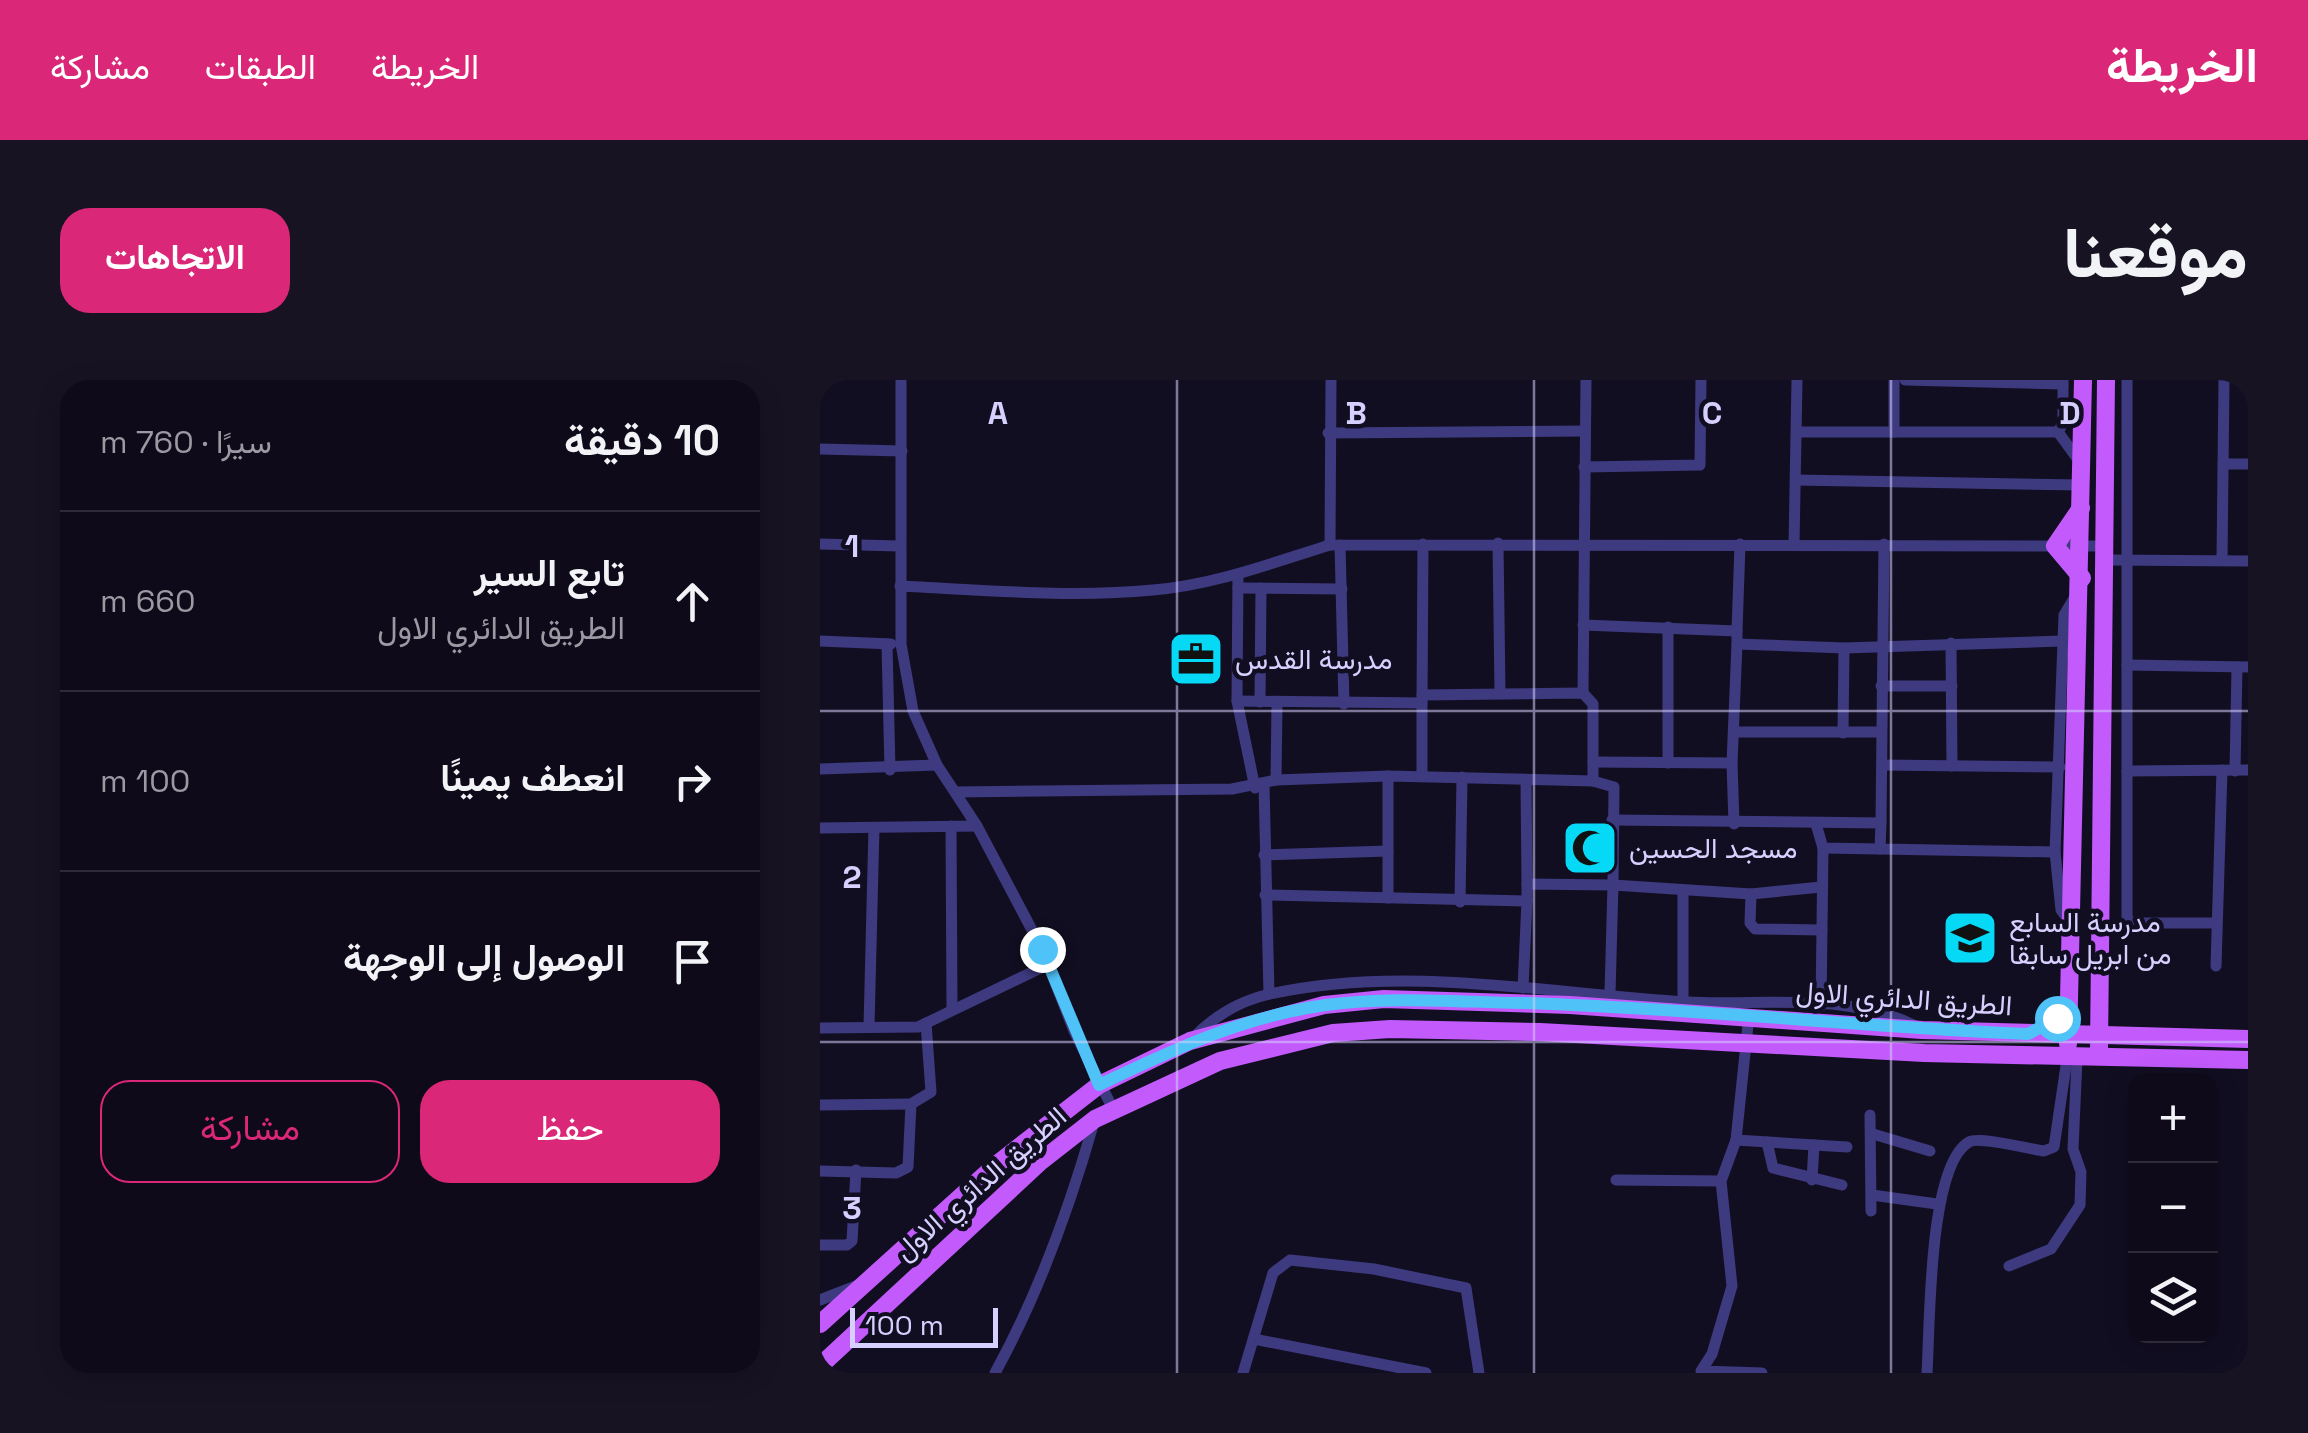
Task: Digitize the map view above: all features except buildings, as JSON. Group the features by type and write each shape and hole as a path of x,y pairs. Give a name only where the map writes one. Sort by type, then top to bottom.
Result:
{"main road":[{"path":"2072,1058 2069,1036 2082,583 2083,380"},
{"path":"2098,1058 2106,380"},
{"path":"2082,505 2054,546 2082,583"},
{"path":"2028,1034 2057,1018 2072,985"},
{"name":"الطريق الدائري الاول","path":"820,1324 996,1165 1099,1085 1190,1042 1311,1008 1384,999 1490,1002 1922,1030 2248,1039"},
{"path":"1488,1030 1490,1002"},
{"path":"1311,1008 1317,1037"},
{"path":"1896,1052 1898,1027"},
{"name":"الطريق الدائري الاول","path":"820,1366 1026,1174 1113,1108 1220,1061 1317,1037 1390,1029 1488,1030 1896,1052 2248,1060"}],"street":[{"path":"902,380 900,586 902,644 913,712 936,765 977,826 1049,964 1099,1085 1113,1108"},
{"path":"1331,380 1328,432 1335,545 1342,589 1344,704"},
{"path":"1586,380 1584,693 1593,704 1593,781"},
{"path":"1584,467 1700,464 1702,380"},
{"path":"1794,545 1797,380"},
{"path":"1894,380 1894,432"},
{"path":"1906,380 2063,382 2063,423 2058,432"},
{"path":"2127,380 2128,920 2216,923"},
{"path":"2222,560 2224,380"},
{"path":"1328,432 1585,432"},
{"path":"1796,432 2058,432"},
{"path":"1796,480 2082,475 2058,432"},
{"path":"820,450 902,451"},
{"path":"2223,464 2248,464"},
{"path":"1498,542 1500,692"},
{"path":"900,586 1124,592 1238,581 1335,545 1583,542 2082,546 2126,560 2248,561"},
{"path":"820,544 900,546"},
{"path":"1422,776 1423,544"},
{"path":"1734,824 1732,763 1737,732 1740,544"},
{"path":"1880,849 1884,544"},
{"path":"1238,581 1262,588 1342,589"},
{"path":"1238,581 1238,701 1268,800 1264,855 1269,994"},
{"path":"2073,924 2062,910 2055,852 2062,641 2066,606 2082,583"},
{"path":"1260,702 1262,588"},
{"path":"1584,625 1668,626 1844,648 2062,641"},
{"path":"1668,626 1668,763"},
{"path":"820,642 902,644"},
{"path":"1952,643 1952,766"},
{"path":"887,644 890,770"},
{"path":"1843,733 1844,648"},
{"path":"2126,664 2242,667 2235,770 2216,923 2216,966"},
{"path":"1881,686 1952,686"},
{"path":"1238,701 1344,704 1500,692 1584,693"},
{"path":"1265,784 1277,703"},
{"path":"1737,732 1881,732"},
{"path":"1593,762 1732,763"},
{"path":"820,769 890,770 936,765"},
{"path":"1882,765 2060,767"},
{"path":"2127,772 2235,770"},
{"path":"956,792 1265,784 1388,776 1593,781 1614,787 1610,993"},
{"path":"1388,776 1388,898"},
{"path":"1460,902 1462,777"},
{"path":"1522,988 1526,781"},
{"path":"1612,820 1881,823"},
{"path":"1816,824 1822,848 1821,1006"},
{"path":"951,826 952,1008"},
{"path":"820,828 977,826"},
{"path":"869,1027 874,828"},
{"path":"1822,848 2055,852"},
{"path":"1264,855 1388,851"},
{"path":"1526,884 1751,894 1821,888"},
{"path":"1683,893 1683,1002"},
{"path":"1751,894 1750,923 1755,929 1822,930"},
{"path":"1265,895 1526,901"},
{"path":"820,1028 918,1027 1049,964"},
{"path":"1190,1042 1209,1022 1234,1006 1269,994 1356,983 1522,988 1683,1002 1878,1009 1922,1030"},
{"path":"1700,1372 1712,1354 1732,1286 1721,1180 1736,1140 1749,1016"},
{"path":"820,1105 911,1104 931,1092 926,1023"},
{"path":"1927,1373 1937,1204 1960,1151 1970,1141 2044,1151 2054,1147 2072,1058"},
{"path":"2009,1266 2051,1249 2080,1205 2081,1172 2073,1149 2072,1058"},
{"path":"820,1171 896,1172 908,1167 911,1104"},
{"path":"1870,1115 1871,1211"},
{"path":"995,1373 1026,1316 1065,1220 1095,1120"},
{"path":"1873,1134 1930,1150"},
{"path":"1736,1140 1846,1147"},
{"path":"1767,1142 1773,1168 1842,1185"},
{"path":"1812,1180 1814,1145"},
{"path":"820,1245 847,1246 852,1241 856,1170"},
{"path":"1616,1180 1721,1180"},
{"path":"1872,1194 1937,1204"},
{"path":"1242,1373 1248,1343 1254,1339 1273,1272 1290,1260 1374,1268 1466,1288 1480,1373"},
{"path":"820,1300 869,1281"},
{"path":"1254,1339 1426,1373"},
{"path":"1700,1372 1762,1373"}],"place":[{"name":"مدرسة القدس","path":"1196,659"},
{"name":"مسجد الحسين","path":"1590,848"},
{"name":"مدرسة السابع من ابريل سابقا","path":"1970,938"}],"route":[{"path":"1042,949 1099,1085 1190,1042 1262,1018 1324,1005 1384,999 1570,1005 2028,1034 2057,1018"}]}
